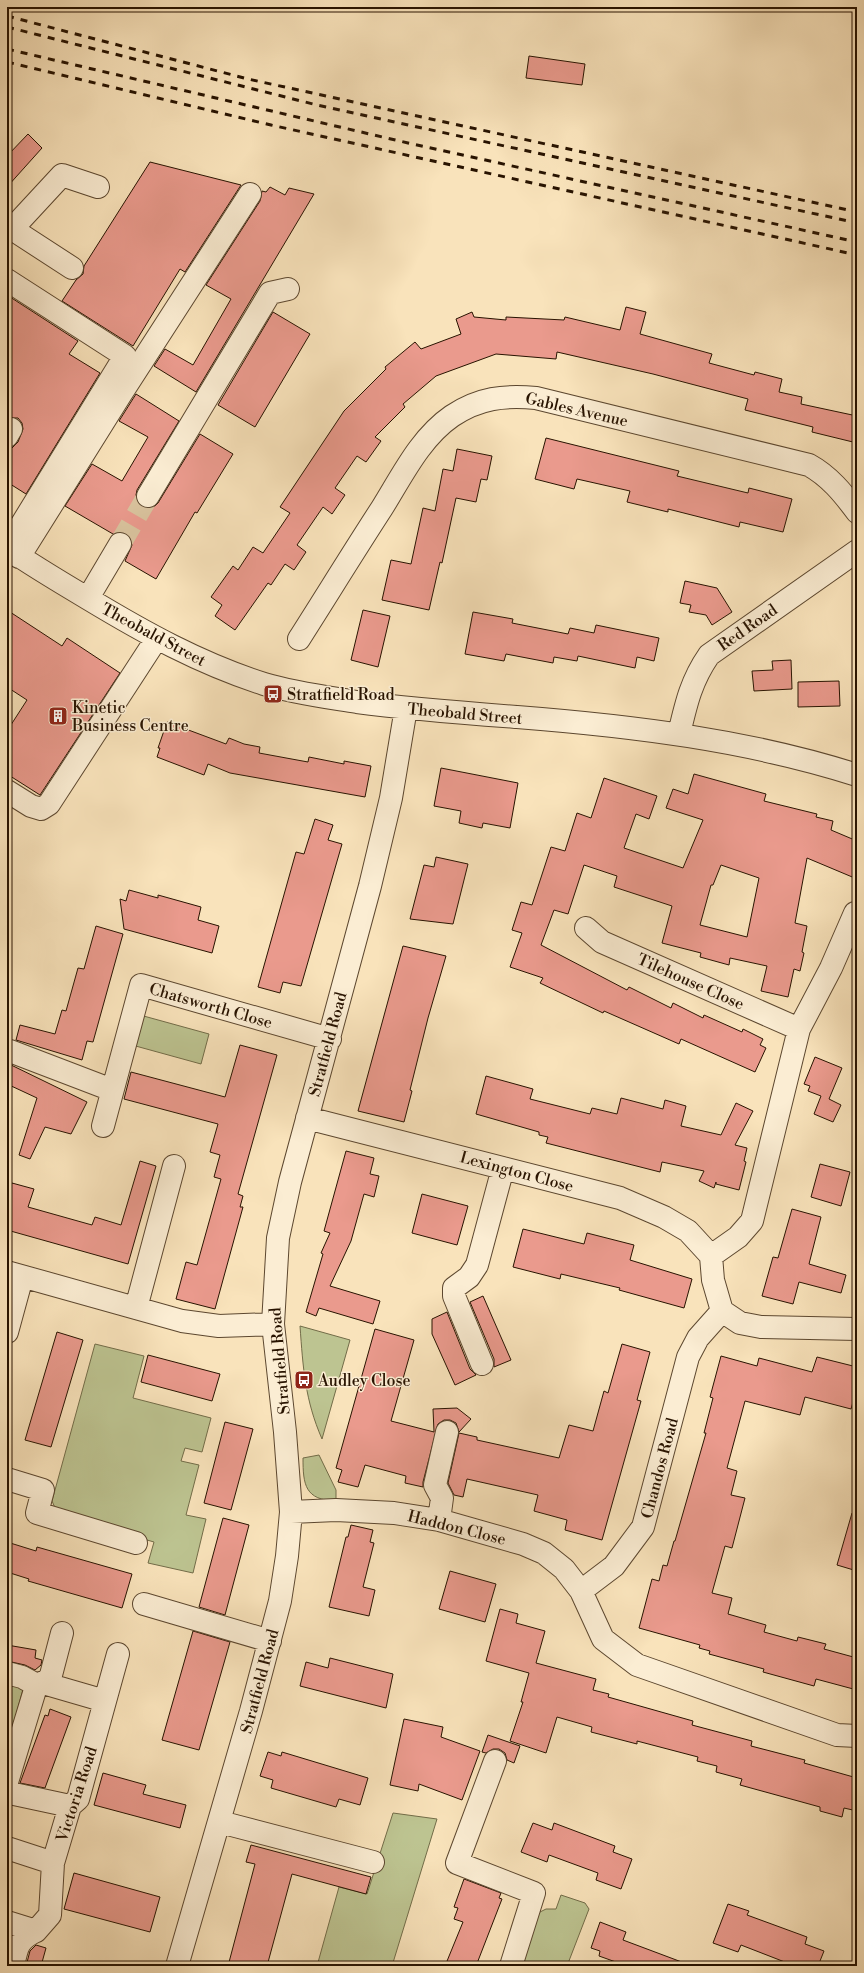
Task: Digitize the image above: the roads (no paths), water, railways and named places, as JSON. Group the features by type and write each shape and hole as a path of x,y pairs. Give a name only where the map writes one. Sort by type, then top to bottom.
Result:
{"street":[{"path":"72,268 9,230 62,175 98,187"},
{"path":"11,551 121,394 250,194"},
{"path":"7,280 125,356 11,551"},
{"path":"148,496 270,292 288,289"},
{"name":"Gables Avenue","path":"299,639 422,445 452,417 472,406 493,398 514,396 536,398 809,465 822,472 836,486 857,512"},
{"path":"88,598 120,544"},
{"name":"Theobald Street","path":"11,551 88,598 202,662 266,684 319,697 406,708 535,719 679,734 762,749 808,760 857,775"},
{"name":"Red Road","path":"679,734 696,673 709,655 857,551"},
{"path":"7,791 31,806 41,809 49,804 157,638"},
{"name":"Stratfield Road","path":"177,1966 220,1822 270,1641 287,1556 291,1512 285,1432 273,1324 278,1238 290,1182 370,886 391,798 406,708"},
{"path":"855,913 831,968 799,1029 752,1221 738,1237 711,1256 713,1280 722,1311 740,1323 762,1327 857,1329"},
{"name":"Tilehouse Close","path":"586,928 602,942 799,1029"},
{"name":"Chatsworth Close","path":"103,1126 141,985 330,1038"},
{"path":"10,1051 112,1090"},
{"name":"Lexington Close","path":"307,1118 620,1198 664,1217 688,1231 711,1256"},
{"path":"136,1308 174,1166"},
{"path":"482,1364 454,1296 454,1288 469,1277 477,1265 503,1168"},
{"path":"7,1332 15,1275 182,1321 219,1326 273,1324"},
{"name":"Chandos Road","path":"581,1591 614,1566 644,1527 688,1357 698,1338 722,1311"},
{"path":"439,1520 442,1498 435,1485 447,1432"},
{"path":"7,1479 43,1490 37,1513 136,1543"},
{"name":"Haddon Close","path":"291,1512 336,1510 394,1513 439,1520 523,1544 544,1553 564,1569 581,1591"},
{"path":"581,1591 603,1639 637,1665 837,1735 857,1736"},
{"path":"144,1604 270,1641"},
{"path":"7,1782 35,1690 38,1685 51,1675 62,1633"},
{"name":"Victoria Road","path":"13,1966 18,1945 23,1938 36,1931 50,1915 53,1863 70,1806 78,1799 118,1654"},
{"path":"7,1673 38,1685 104,1701"},
{"path":"495,1761 457,1863 534,1893 511,1966"},
{"path":"7,1790 14,1794 70,1806"},
{"path":"220,1822 373,1862"},
{"path":"7,1848 53,1863"},
{"path":"7,1922 36,1931"}],"tunnel":[{"path":"120,544 148,496"}],"railway":[{"path":"7,16 248,79 857,212"},
{"path":"7,27 317,105 857,223"},
{"path":"7,49 408,143 857,242"},
{"path":"7,62 271,125 857,255"}],"place":[{"name":"Stratfield Road","path":"273,694"},
{"name":"Kinetic Business Centre","path":"58,716"},
{"name":"Audley Close","path":"304,1380"}]}
